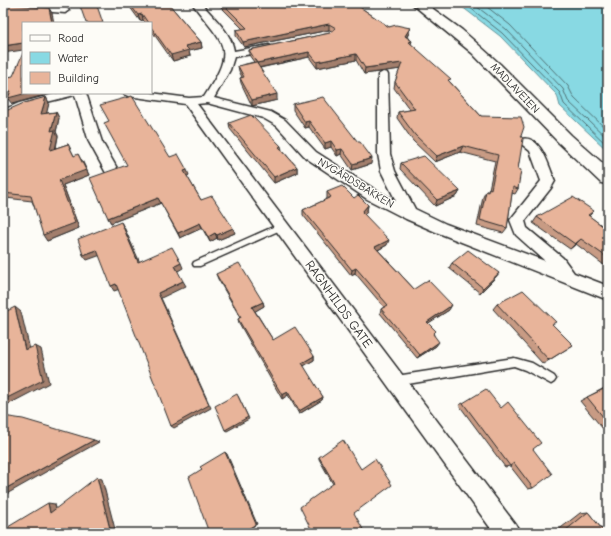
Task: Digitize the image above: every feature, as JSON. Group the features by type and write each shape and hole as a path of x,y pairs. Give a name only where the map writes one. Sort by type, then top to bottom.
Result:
{"main road":[{"name":"MADLAVEIEN","path":"417,3 455,29 566,139 608,178"}],"street":[{"path":"196,3 223,35 230,55 226,70 207,100"},
{"path":"3,5 65,10"},
{"path":"230,55 278,46"},
{"name":"NYGÅRDSBAKKEN","path":"383,75 384,154 388,171 411,215"},
{"path":"3,114 23,105 67,94"},
{"path":"80,94 85,103 94,138 101,154 111,170"},
{"name":"NYGÅRDSBAKKEN","path":"136,94 189,101 207,100 275,118 311,155 372,195 411,215 608,293"},
{"name":"RAGNHILDS GATE","path":"189,101 508,533"},
{"name":"NYGÅRDSBAKKEN","path":"525,142 535,148 548,181 517,220 521,231 557,263 570,278"}],"lane":[{"path":"197,264 282,226"},
{"path":"396,381 514,362 524,364 540,375 551,379"}],"water":[{"path":"457,3 608,3 608,151 560,106 557,95 500,36"}],"building":[{"path":"79,3 96,3 103,22 86,22"},
{"path":"129,3 168,3 201,42 185,46 189,50 171,55 152,28 152,22 147,22 142,14 138,15"},
{"path":"222,3 354,3 389,27 396,25 410,28 405,36 412,41 409,42 451,79 448,80 481,116 521,117 524,127 521,136 523,139 518,169 521,170 518,189 513,187 507,228 480,220 486,191 488,192 489,188 491,189 498,155 463,146 437,156 415,135 398,112 415,109 395,82 402,63 365,68 356,54 317,62 309,52 257,63 249,50 330,33 336,28 329,24 243,42 236,30 247,28"},
{"path":"6,4 49,8 52,22 22,22 22,43 3,46 3,12 6,12"},
{"path":"22,55 23,94 8,98 11,91 3,93 3,78 13,76"},
{"path":"256,62 277,94 252,100 240,78 244,77 238,66"},
{"path":"132,96 170,157 178,154 187,170 184,171 201,200 212,196 233,228 217,235 215,233 208,237 200,223 178,233 158,198 108,218 90,178 127,165 104,123 109,121 100,105"},
{"path":"46,97 41,114 56,112 51,131 55,130 50,150 68,144 74,156 78,154 86,170 59,180 75,223 43,235 31,196 3,193 3,112 24,103"},
{"path":"323,97 372,158 353,164 342,149 337,150 331,141 325,143 309,121 305,122 293,104"},
{"path":"251,115 281,146 279,147 297,167 274,177 229,123"},
{"path":"424,156 460,191 437,200 401,163"},
{"path":"342,186 354,198 358,195 368,205 362,212 389,240 375,247 414,289 428,280 452,305 427,322 436,331 433,334 439,342 420,355 381,309 388,305 356,268 352,270 303,210 331,197 327,192"},
{"path":"573,197 594,211 588,215 608,230 608,258 581,239 575,244 537,217"},
{"path":"121,222 138,262 172,247 181,263 175,266 183,281 158,293 209,405 171,426 116,284 111,286 97,250 83,255 78,239"},
{"path":"468,250 499,273 483,288 452,263"},
{"path":"239,263 263,302 252,307 273,340 295,327 314,356 302,363 323,397 299,411 288,392 282,395 238,319 241,317 216,274"},
{"path":"523,290 556,322 552,324 573,345 549,360 497,304"},
{"path":"15,307 25,350 35,346 43,380 3,400 3,313"},
{"path":"608,387 608,423 587,397"},
{"path":"486,389 501,408 508,402 541,443 533,449 552,474 533,488 514,463 510,466 463,403"},
{"path":"237,394 248,417 225,430 215,406"},
{"path":"3,416 23,419 94,440 3,490"},
{"path":"343,440 361,469 375,459 392,485 354,513 365,533 313,533 300,507 334,483 319,457"},
{"path":"225,452 256,524 242,533 209,533 189,477 202,469 200,467"},
{"path":"97,477 111,533 3,533 3,530 48,503 50,513"},
{"path":"588,512 605,533 566,533 565,531"}]}
